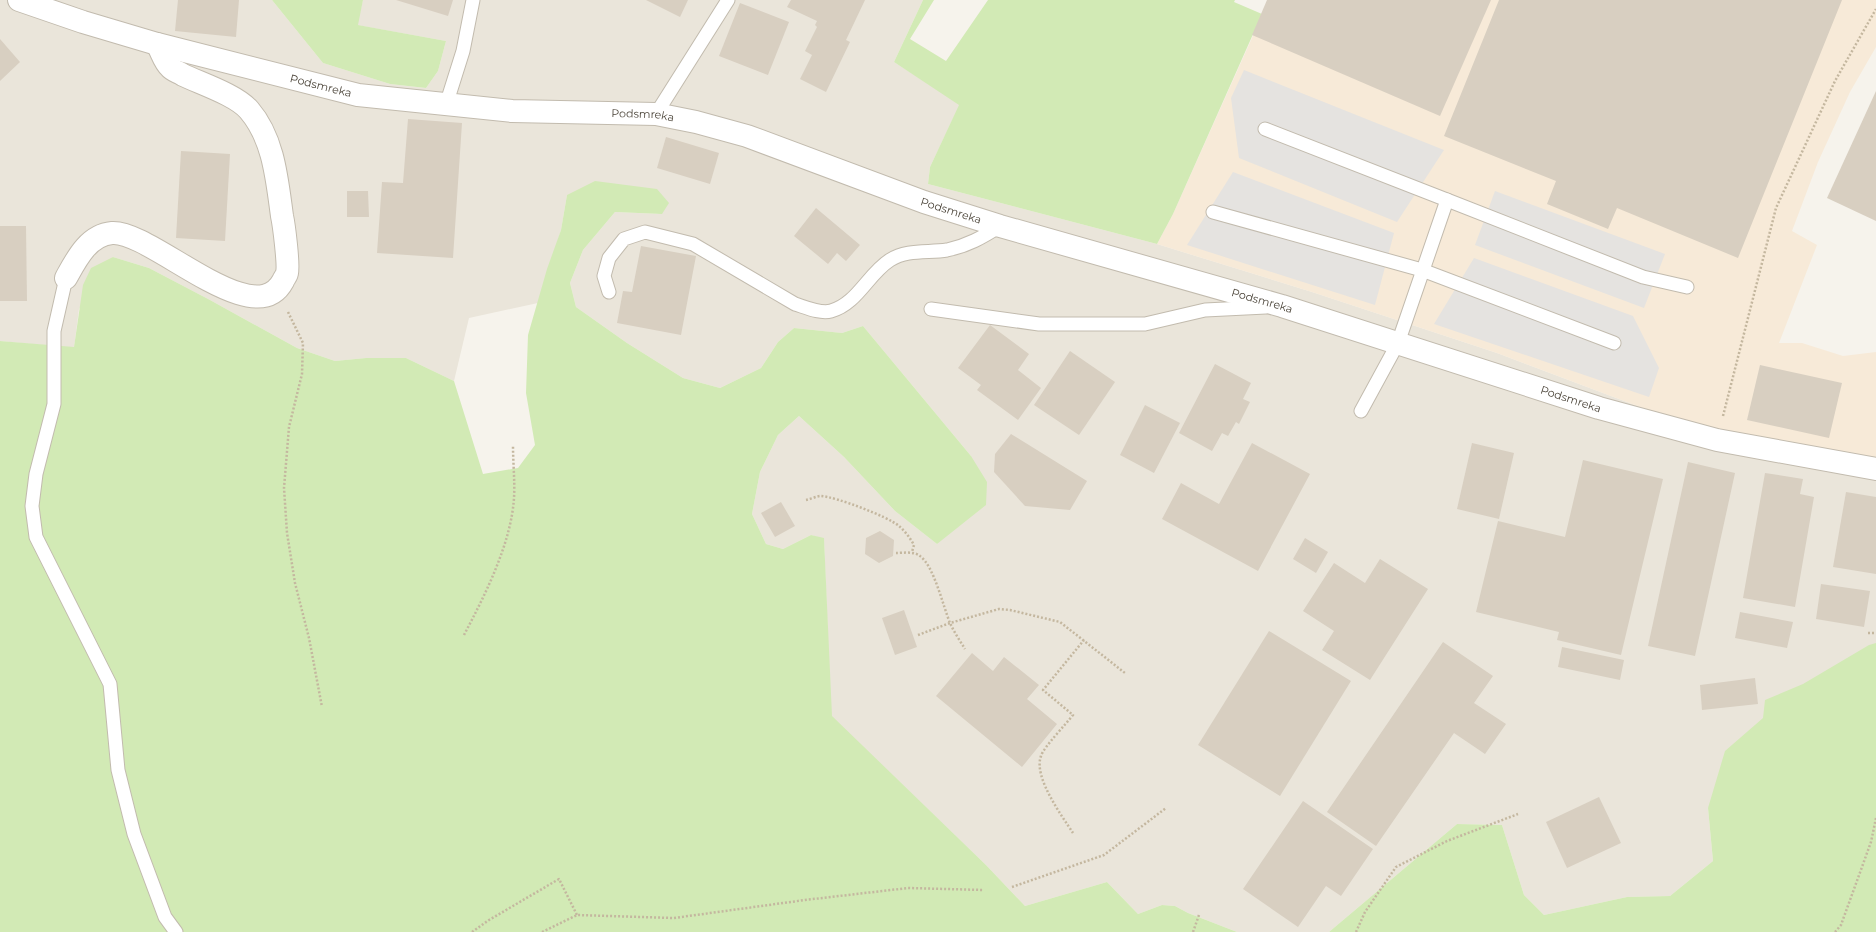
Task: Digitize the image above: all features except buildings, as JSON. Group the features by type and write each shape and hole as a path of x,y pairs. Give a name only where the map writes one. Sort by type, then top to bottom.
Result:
{"street":[{"name":"Podsmreka","path":"19,0 83,22 157,44 358,95 512,111 656,114 696,122 747,136 924,202 1000,226 1282,306 1599,408 1717,440 1876,469"},
{"path":"66,278 78,257 91,241 112,234 129,237 213,283 239,293 262,297 278,290 288,272 283,222 274,164 262,129 249,109 227,95 199,83 170,67 157,44"}],"lane":[{"path":"446,105 463,51 473,0"},
{"path":"656,114 728,0"},
{"path":"1265,129 1643,277 1687,287"},
{"path":"1361,411 1398,343 1447,200"},
{"path":"1213,212 1422,270 1614,343"},
{"path":"609,292 604,276 609,258 624,239 645,232 693,244 795,304 829,312 845,305 891,260 909,253 947,250 975,242 1000,226"},
{"path":"66,278 54,331 54,404 36,474 32,506 36,537 110,684 118,770 134,834 165,917 176,932"},
{"path":"931,309 1039,324 1146,324 1205,310 1282,306"}],"path":[{"path":"1717,440 1776,208 1835,81 1876,9"},
{"path":"278,290 303,343 302,374 289,427 284,488 287,533 295,583 310,638 322,707"},
{"path":"464,635 487,592 507,534 514,498 513,446"},
{"path":"806,500 821,496 850,504 887,518 899,526 910,538 914,545 912,552"},
{"path":"896,553 912,552 920,556 928,567 950,623 965,649"},
{"path":"918,635 950,623 999,609 1010,610 1060,622 1125,673"},
{"path":"1868,633 1876,633"},
{"path":"1073,833 1058,810 1045,785 1040,767 1041,756 1073,715 1043,690 1084,640"},
{"path":"1012,887 1104,855 1166,808"},
{"path":"1356,932 1365,912 1396,867 1447,841 1518,814"},
{"path":"1835,932 1841,925 1871,842 1876,818"},
{"path":"472,932 489,920 559,880 577,915"},
{"path":"542,932 577,915 674,918 908,888 984,890"},
{"path":"1193,932 1199,915"}],"shaded area":[{"path":"0,0 272,0 323,63 390,84 426,88 438,71 446,41 357,25 363,0 923,0 894,62 960,104 930,167 928,184 1157,244 1312,292 1497,353 1672,419 1876,465 1876,706 1708,808 1713,861 1670,896 1627,897 1544,915 1524,895 1502,825 1457,824 1329,932 1237,932 1188,913 1175,906 1162,905 1138,914 1107,882 1025,906 986,865 831,716 824,539 811,535 783,549 766,544 752,514 760,472 778,435 799,416 844,457 895,511 937,544 971,456 863,326 842,333 794,328 778,342 761,368 720,388 683,378 627,343 576,307 570,283 583,250 615,212 662,214 567,195 561,230 538,303 469,318 454,381 406,358 366,358 335,361 297,348 149,268 113,257 79,309 74,348 0,341"},
{"path":"1269,0 1876,0 1876,47 1850,92 1818,162 1792,231 1817,245 1779,343 1802,343 1843,356 1876,352 1876,465 1672,419 1497,353 1312,292 1157,244 1173,214"},
{"path":"1244,70 1444,150 1397,222 1239,158 1231,98"},
{"path":"1233,172 1394,233 1375,305 1187,245"},
{"path":"1495,191 1665,254 1644,308 1475,245"},
{"path":"1474,258 1633,316 1659,368 1649,397 1434,324"}],"green space":[{"path":"272,0 363,0 358,25 446,41 438,71 426,88 390,84 323,63"},
{"path":"923,0 934,0 910,39 946,61 988,0 1235,0 1234,2 1262,14 1173,214 1157,244 928,184 930,167 959,105 894,62"},
{"path":"595,181 657,189 669,203 662,214 615,212 583,250 570,283 576,307 627,343 683,378 720,388 761,368 778,342 794,328 842,333 863,326 971,456 987,482 986,505 937,544 895,511 844,457 799,416 778,435 760,472 752,514 766,544 783,549 811,535 824,538 832,716 986,865 1025,906 1107,882 1138,914 1162,905 1175,906 1188,913 1237,932 0,932 0,341 74,347 83,285 91,268 113,257 149,268 297,348 335,361 366,358 406,358 454,381 483,474 518,468 535,445 526,393 528,335 547,269 561,230 567,195"},
{"path":"1876,643 1876,932 1329,932 1457,824 1502,825 1524,895 1544,915 1627,897 1670,896 1713,861 1708,808 1725,751 1763,718 1765,700 1803,684 1869,645"}]}
